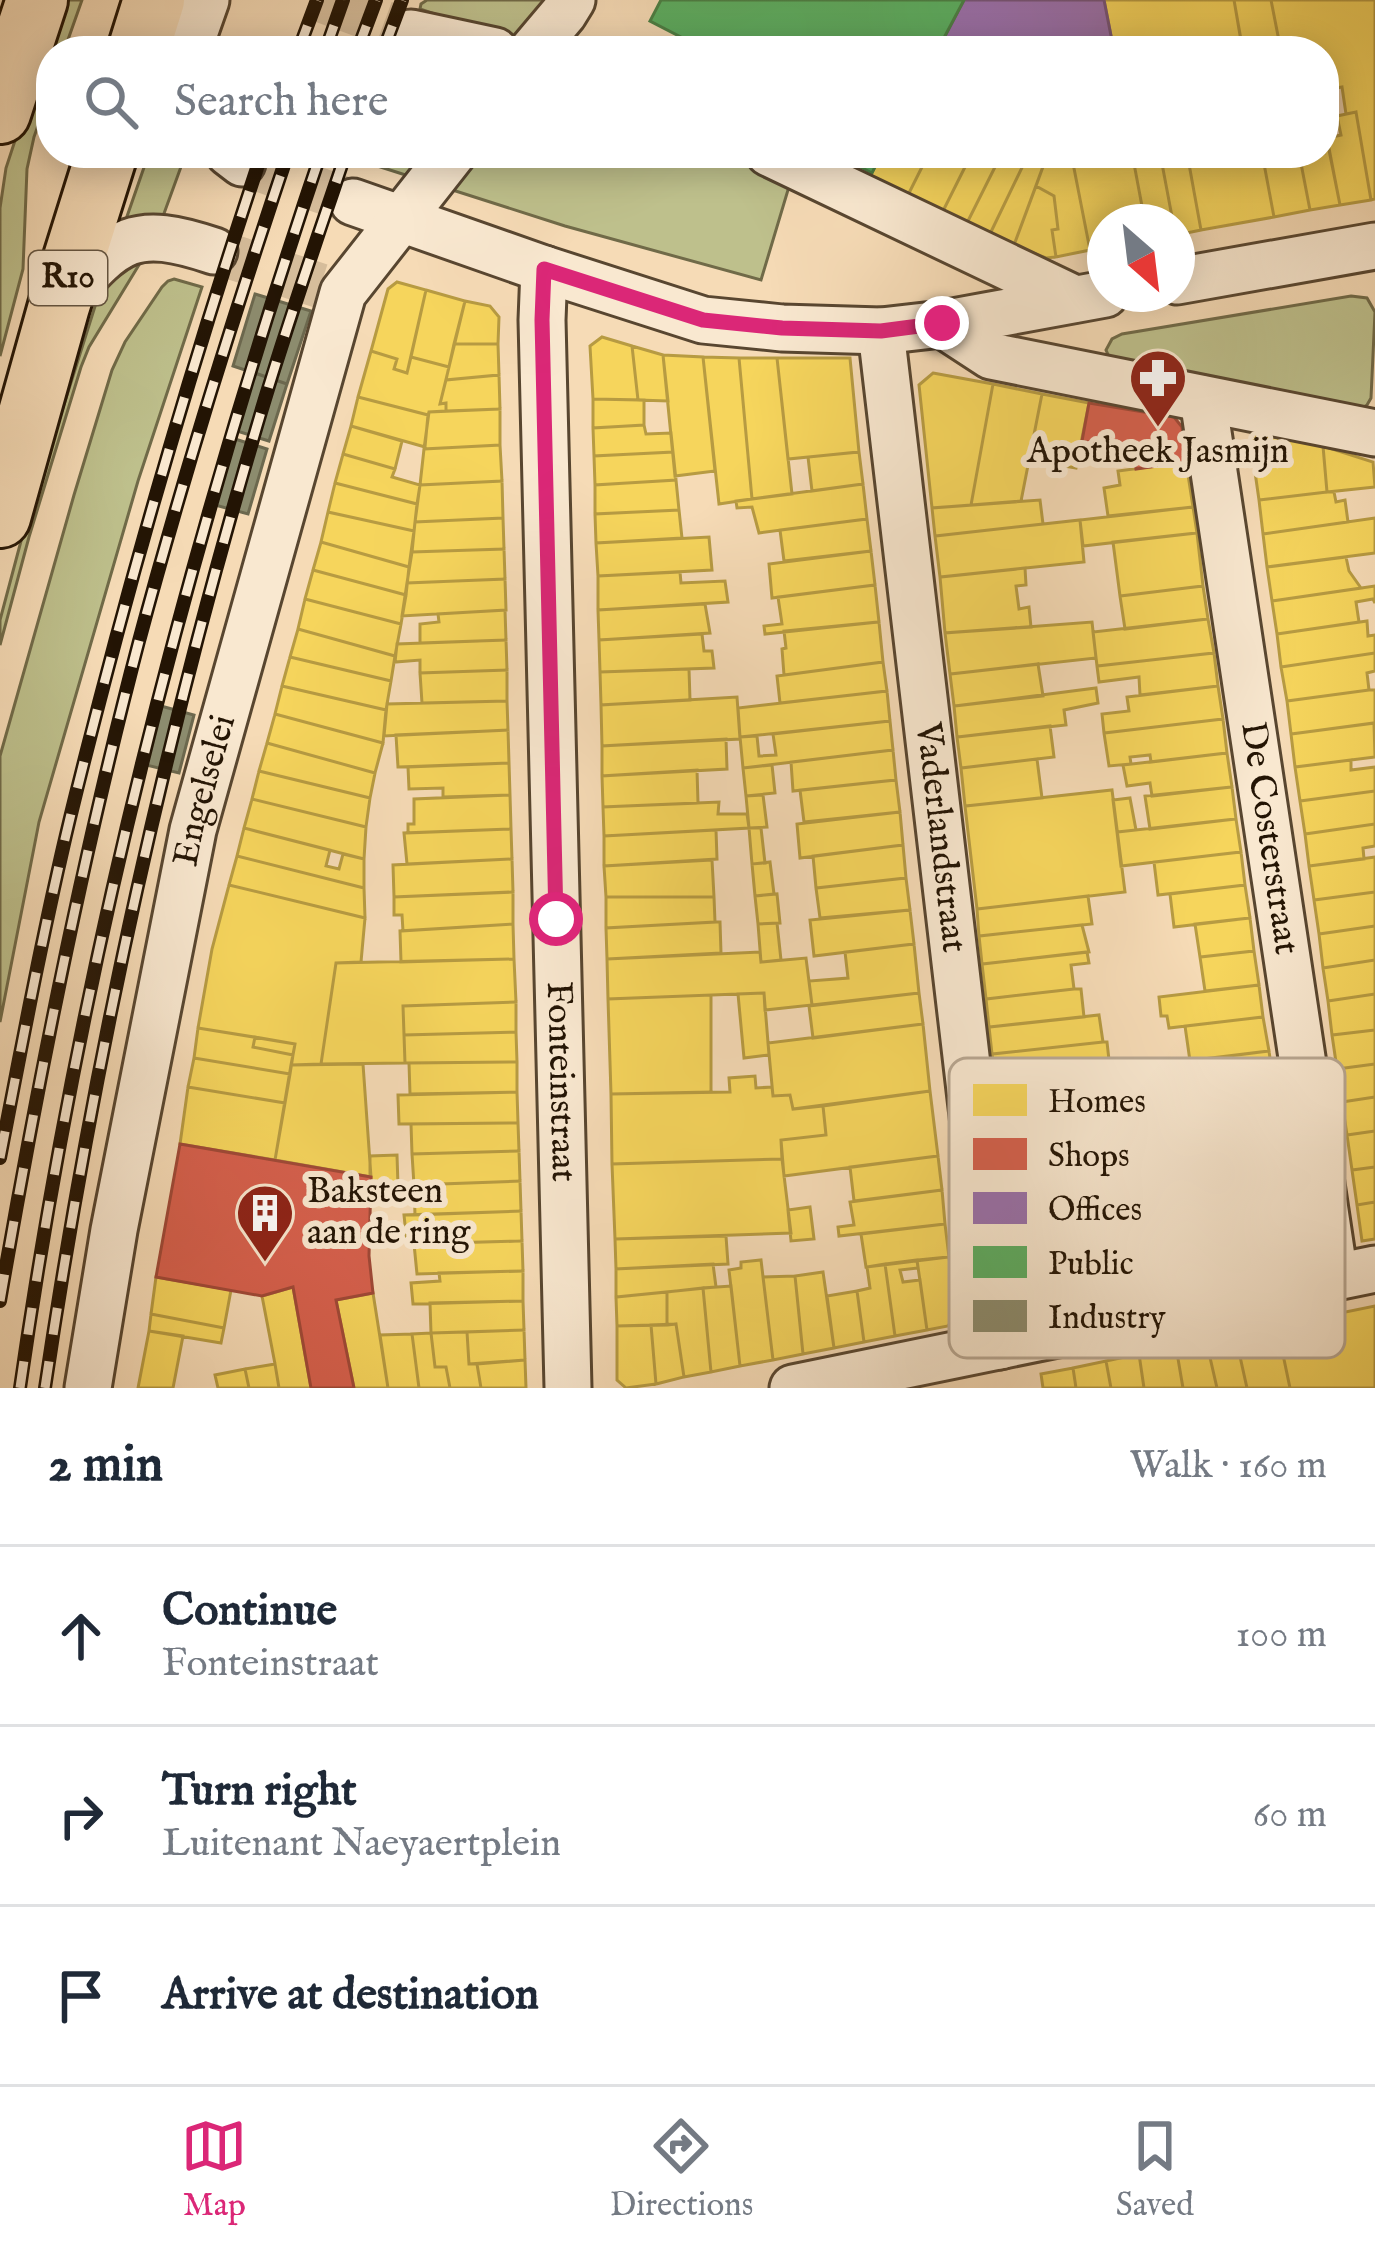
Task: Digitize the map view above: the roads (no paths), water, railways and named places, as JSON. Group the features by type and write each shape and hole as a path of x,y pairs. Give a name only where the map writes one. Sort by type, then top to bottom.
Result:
{"main road":[{"path":"0,113 37,0"},
{"path":"143,36 154,0"},
{"name":"R10","path":"0,517 102,168"}],"street":[{"path":"193,36 206,0"},
{"path":"545,36 572,0"},
{"path":"411,33 425,36"},
{"name":"Engelselei","path":"88,1388 114,1230 193,830 334,290 441,168"},
{"path":"804,168 1087,296"},
{"path":"353,202 703,320 881,331 1087,298"},
{"path":"59,306 99,259 141,238 163,237 214,251"},
{"path":"1195,278 1375,246"},
{"name":"Fonteinstraat","path":"544,269 568,1388"},
{"path":"942,323 991,356 1375,433"},
{"name":"Vaderlandstraat","path":"881,331 966,1058"},
{"name":"De Costerstraat","path":"1203,399 1318,1058"},
{"name":"De Costerstraat","path":"1345,1216 1355,1273"},
{"path":"794,1388 864,1381 953,1358"}],"tunnel":[{"path":"321,0 411,33"},
{"path":"256,168 353,202"},
{"path":"214,251 324,287"}],"railway":[{"path":"304,36 317,0"},
{"path":"330,36 343,0"},
{"path":"363,36 376,0"},
{"path":"389,36 402,0"},
{"path":"0,1158 51,903 91,734 159,483 257,168"},
{"path":"0,1301 62,970 118,723 191,457 283,168"},
{"path":"20,1388 73,1074 142,764 225,456 316,168"},
{"path":"45,1388 108,1025 161,785 256,429 341,168"}],"place":[{"name":"Apotheek Jasmijn","path":"1158,429"},
{"name":"Baksteen aan de ring","path":"265,1264"}]}
